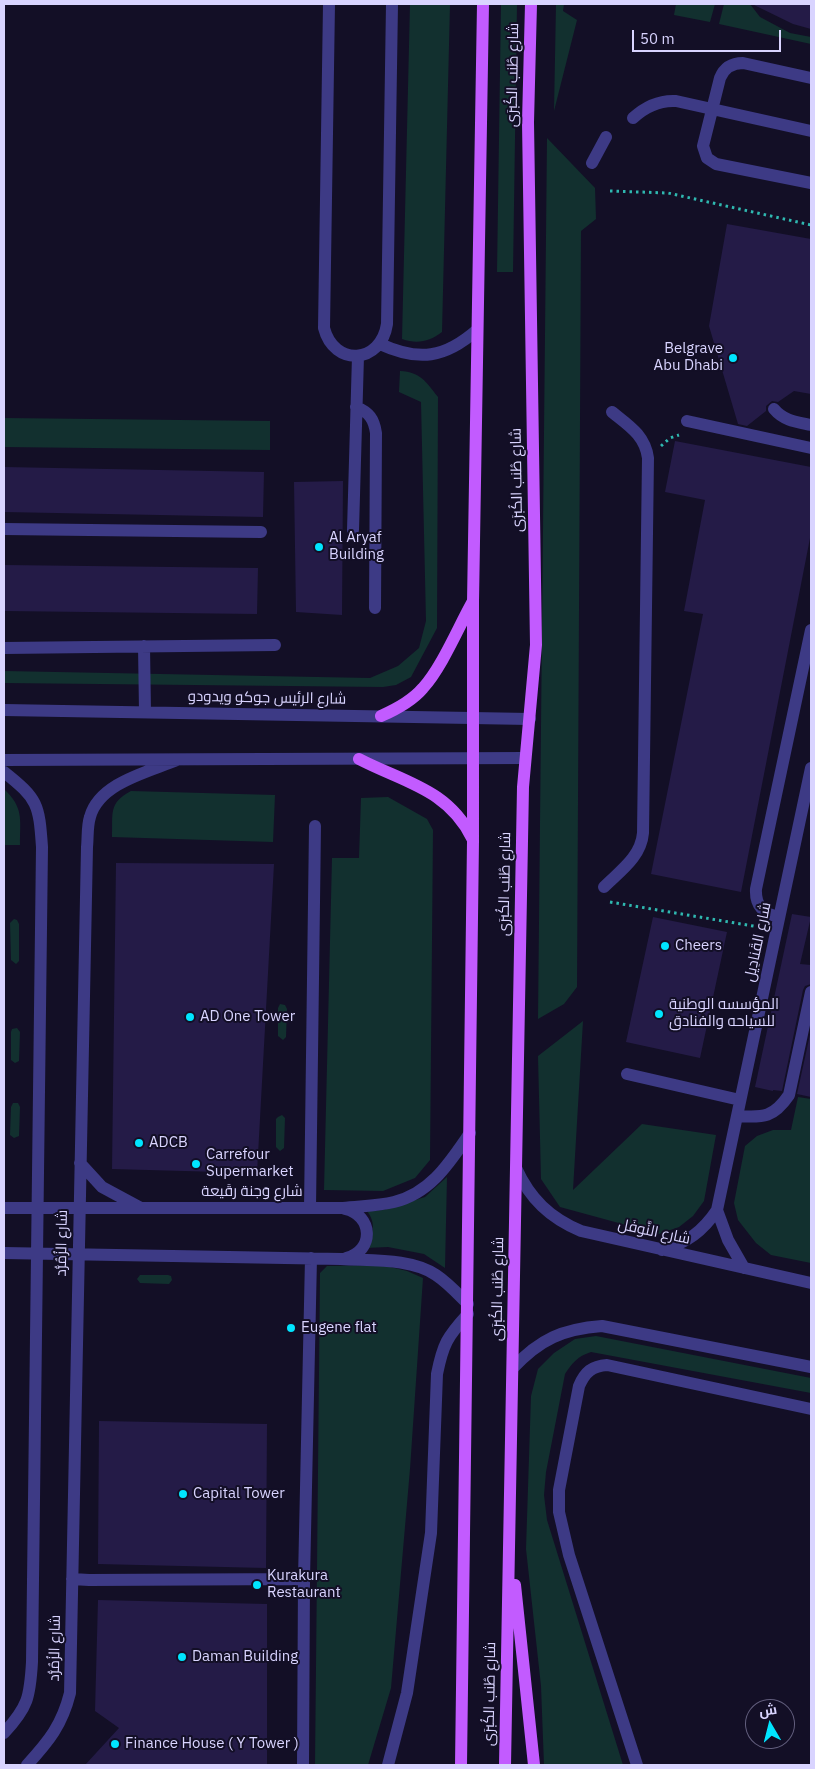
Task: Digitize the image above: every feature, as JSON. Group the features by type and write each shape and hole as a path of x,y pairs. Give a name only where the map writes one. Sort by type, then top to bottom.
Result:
{"main road":[{"name":"شارع طُنب الكُبرَى","path":"461,1765 473,842 473,601 483,4"},
{"name":"شارع طُنب الكُبرَى","path":"505,1765 523,796 536,645 528,122 531,4"},
{"path":"381,716 396,709 423,688 433,674 473,601"},
{"path":"359,759 410,781 440,798 460,818 473,842"},
{"path":"510,1530 534,1765"}],"street":[{"path":"329,4 324,328 330,342 337,350 344,354 358,356 371,352 386,335 392,4"},
{"path":"811,78 743,63 729,66 722,74 703,146 707,158 711,162 811,183"},
{"path":"634,118 650,105 668,101 811,132"},
{"path":"592,163 606,137"},
{"path":"380,344 400,353 425,355 442,352 461,344 477,330"},
{"path":"354,530 358,356"},
{"path":"356,408 369,414 375,425 376,433 375,608"},
{"path":"774,409 780,416 811,426"},
{"path":"604,887 635,856 644,833 648,458 641,437 612,412"},
{"path":"686,421 811,448"},
{"path":"4,529 261,532"},
{"path":"780,917 769,915 760,907 757,902 756,889 811,630"},
{"path":"4,648 275,645"},
{"path":"144,646 145,712"},
{"name":"شارع الرئيس جوكو ويدودو","path":"4,710 530,719"},
{"path":"4,760 525,758"},
{"name":"شارع الزُمُرُّد","path":"27,1765 50,1740 60,1725 70,1693 87,848 90,817 97,802 106,792 120,784 177,760"},
{"name":"شارع القَنادِيل","path":"662,1250 676,1246 694,1236 717,1210 811,768"},
{"name":"شارع الزُمُرُّد","path":"4,772 31,796 40,820 42,847 31,1678 30,1693 25,1708 4,1733"},
{"path":"310,1208 314,826"},
{"path":"738,1116 758,1117 770,1114 781,1106 789,1095 811,992"},
{"path":"627,1074 740,1100"},
{"name":"شارع وَجنة رقَيعة","path":"4,1208 343,1208 393,1202 407,1198 423,1189 449,1164 470,1133"},
{"path":"80,1163 102,1187 143,1209"},
{"name":"شارع النَّوفَل","path":"516,1168 531,1196 541,1207 566,1225 596,1236 811,1283"},
{"path":"341,1259 349,1258 362,1249 366,1242 367,1234 363,1220 351,1210 343,1208"},
{"path":"717,1210 728,1240 744,1268"},
{"path":"4,1253 311,1258 402,1263 424,1268 448,1284 468,1309 449,1335 442,1351 437,1374 431,1533 407,1693 388,1765"},
{"path":"304,1765 304,1579 311,1258"},
{"path":"513,1368 527,1353 543,1341 556,1335 582,1328 602,1326 811,1367"},
{"path":"637,1765 569,1555 559,1512 559,1490 579,1386 583,1377 588,1370 607,1365 811,1409"},
{"path":"72,1579 304,1579"}],"path":[{"path":"610,190 668,193 811,225"},
{"path":"648,458 670,438 681,435"},
{"path":"604,902 777,930"}],"green space":[{"path":"410,4 450,4 442,332 428,340 418,342 402,339"},
{"path":"501,4 517,4 513,272 497,272"},
{"path":"556,4 564,4 563,11 577,20 554,111"},
{"path":"676,4 715,4 710,22 674,15"},
{"path":"724,4 750,4 760,17 790,33 811,37 811,44 719,24"},
{"path":"547,138 595,188 596,219 581,231 577,987 564,1004 538,1019"},
{"path":"400,371 413,373 418,376 426,382 438,397 437,628 411,677 396,685 383,687 4,683 4,671 370,678 398,666 419,648 426,621 421,402 399,392"},
{"path":"4,418 270,421 270,450 4,447"},
{"path":"4,789 15,802 20,814 20,845 4,845"},
{"path":"131,791 275,795 273,842 112,837 112,816 115,805 118,800"},
{"path":"388,797 427,819 433,830 430,1160 415,1178 383,1191 324,1190 332,858 359,858 361,798"},
{"path":"14,919 19,924 19,961 16,964 11,960 10,923"},
{"path":"280,1004 285,1005 287,1009 286,1037 283,1040 278,1036 278,1008"},
{"path":"583,1021 573,1190 642,1124 716,1135 704,1201 693,1216 679,1227 659,1234 560,1207 541,1179 538,1056"},
{"path":"17,1028 20,1032 19,1061 15,1063 11,1060 11,1032 12,1029"},
{"path":"798,1097 811,1099 811,1263 771,1255 756,1243 738,1220 734,1203 745,1146 757,1136 773,1130 791,1130"},
{"path":"13,1103 18,1103 20,1107 19,1136 14,1138 10,1135 11,1107"},
{"path":"282,1115 285,1118 284,1148 280,1151 276,1147 276,1119"},
{"path":"447,1177 445,1268 424,1254 388,1247 364,1248 373,1230 372,1220 367,1211 383,1210 425,1197"},
{"path":"382,1265 407,1271 423,1278 410,1469 391,1688 368,1765 315,1765 320,1273 327,1266"},
{"path":"140,1275 168,1275 171,1276 172,1280 169,1284 140,1283 137,1279"},
{"path":"596,1336 811,1378 811,1393 591,1352 573,1363 565,1374 546,1472 544,1495 547,1520 623,1765 544,1765 541,1686 526,1549 531,1396 538,1369 554,1353 575,1339"}],"building":[{"path":"752,4 811,4 811,29 793,24"},
{"path":"727,224 811,239 811,394 794,391 778,402 772,401 766,406 766,411 747,426 738,424 709,326"},
{"path":"675,441 811,467 811,533 741,892 651,874 703,614 684,611 705,500 665,492"},
{"path":"4,467 264,472 263,517 4,512"},
{"name":"Al Aryaf Building","path":"343,481 342,615 296,612 294,482"},
{"path":"4,565 258,568 257,614 4,611"},
{"name":"AD One Tower","path":"116,863 274,864 257,1173 112,1169"},
{"path":"792,914 811,917 800,964 811,965 811,984 805,986 803,990 782,1091 773,1091 755,1087"},
{"path":"653,917 727,932 700,1058 626,1042"},
{"path":"811,1030 811,1097 797,1094"},
{"name":"Capital Tower","path":"99,1421 267,1424 266,1568 98,1564"},
{"name":"Daman Building","path":"98,1600 267,1604 267,1765 85,1765 119,1728 95,1711"}],"place":[{"name":"Belgrave Abu Dhabi","path":"733,358"},
{"name":"Al Aryaf Building","path":"319,547"},
{"name":"Cheers","path":"665,946"},
{"name":"المؤسسه الوطنية للسياحه والفنادق","path":"659,1014"},
{"name":"AD One Tower","path":"190,1017"},
{"name":"ADCB","path":"139,1143"},
{"name":"Carrefour Supermarket","path":"196,1164"},
{"name":"Eugene flat","path":"291,1328"},
{"name":"Capital Tower","path":"183,1494"},
{"name":"Kurakura Restaurant","path":"257,1585"},
{"name":"Daman Building","path":"182,1657"},
{"name":"Finance House ( Y Tower )","path":"115,1744"}]}
